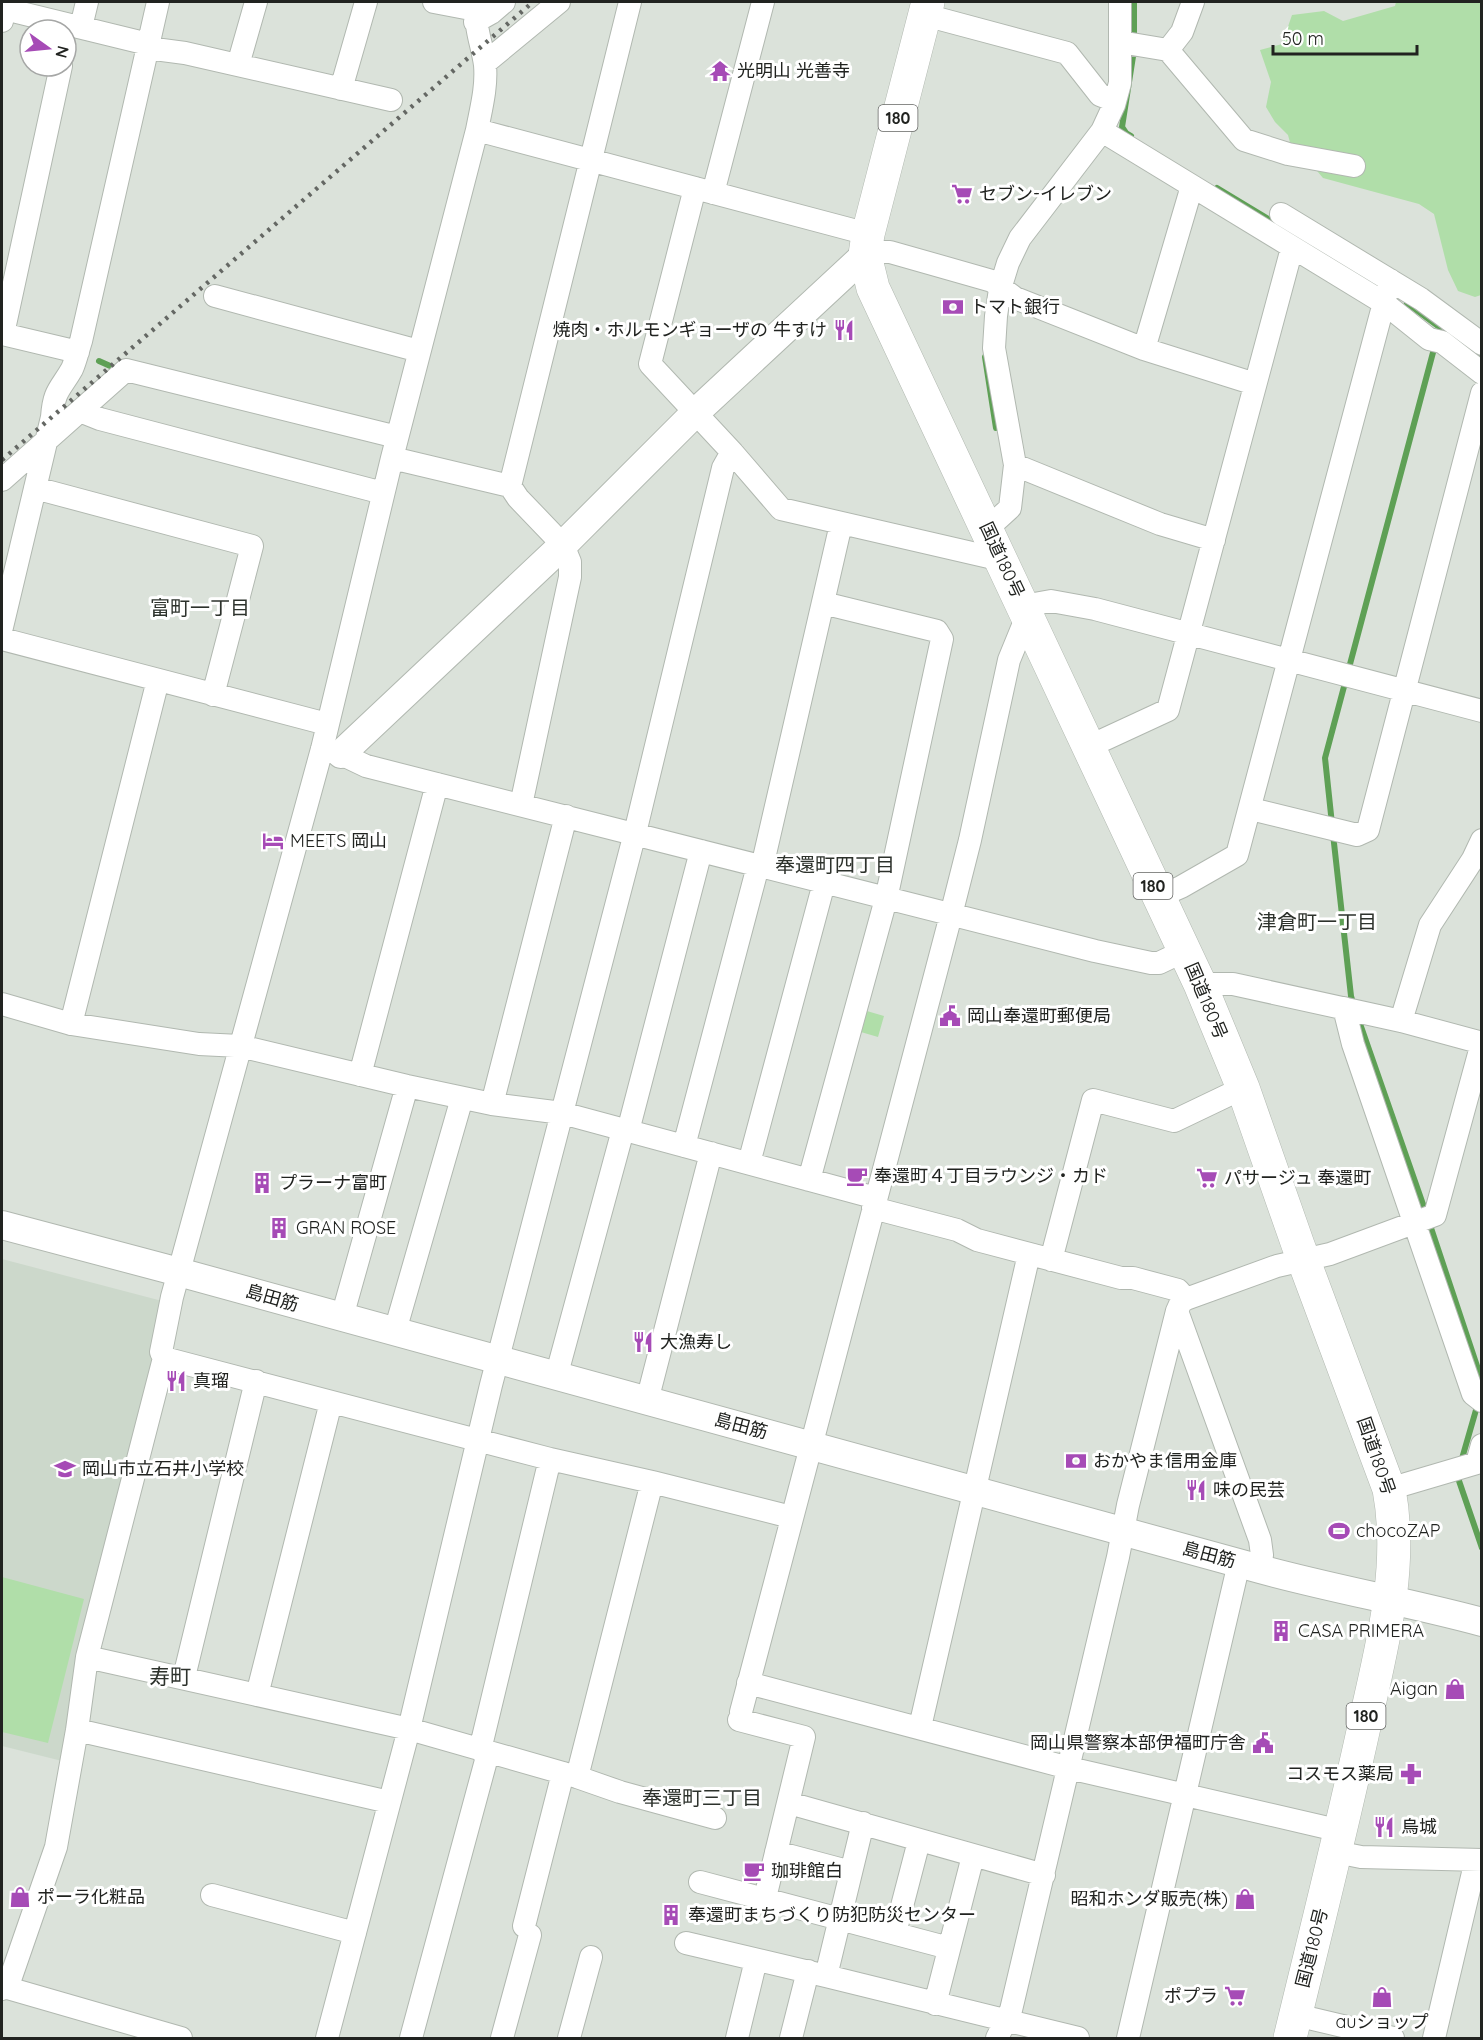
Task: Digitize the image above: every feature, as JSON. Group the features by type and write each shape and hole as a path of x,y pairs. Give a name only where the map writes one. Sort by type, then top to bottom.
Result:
{"highway":[{"name":"国道180号","path":"926,8 867,245 873,288 1200,984 1243,1089 1389,1489 1395,1517 1395,1556 1380,1654 1339,1841 1293,2027"}],"street":[{"path":"78,20 87,2"},
{"path":"2,627 57,390 72,368 78,352 158,2"},
{"path":"238,65 256,2"},
{"path":"340,89 366,2"},
{"path":"434,2 491,13 504,2"},
{"path":"485,63 559,2"},
{"path":"510,486 630,2"},
{"path":"763,2 650,364 696,412 781,509 1002,560"},
{"path":"987,529 1010,508 1014,465 994,348 1000,289 1008,263 1020,238 1111,112 1130,44 1120,2"},
{"path":"1168,50 1182,32 1193,2"},
{"path":"926,8 1067,53 1111,112 1192,186 1307,245 1387,291 1436,340 1481,372"},
{"path":"10,11 31,18"},
{"path":"181,2038 152,2035 3,1988 11,1977 56,1847 77,1730 87,1657 164,1358 161,1352 178,1272 240,1046 331,751 327,724 383,493 477,130 486,79 476,11"},
{"path":"78,33 185,53 391,100"},
{"path":"1130,44 1168,50 1245,140 1288,154 1354,166"},
{"path":"58,78 2,334 78,352"},
{"path":"477,130 704,190 867,245 877,252 890,252 992,281 1015,298 1144,349 1255,384"},
{"path":"1144,349 1192,186"},
{"path":"1281,214 1307,245"},
{"path":"331,751 563,545 867,245"},
{"path":"1088,747 1168,711 1255,384 1307,245"},
{"path":"1387,291 1421,299 1482,344"},
{"path":"1158,897 1181,887 1237,855 1387,291"},
{"path":"215,296 419,351"},
{"path":"2,480 126,370 395,447 510,486 518,498 563,545 570,562 570,577 522,805"},
{"path":"1251,809 1356,835 1368,830 1482,393"},
{"path":"80,411 100,419 383,493"},
{"path":"327,2038 409,1729 497,1360 635,833 723,468 732,452"},
{"path":"1014,465 1160,524 1214,540"},
{"path":"34,488 252,546 213,695"},
{"path":"684,1146 760,867 841,524"},
{"path":"765,1898 804,1737 740,1716 951,915 970,840 1009,660 1025,611 1051,600 1065,603 1482,711"},
{"path":"809,1180 886,899 942,639 937,631 823,603"},
{"path":"2,639 327,724"},
{"path":"71,1024 158,680"},
{"path":"331,751 366,766 886,899 1151,963 1159,963 1184,951"},
{"path":"360,1075 437,784"},
{"path":"492,1104 566,816"},
{"path":"1401,1022 1430,925 1473,859 1482,840"},
{"path":"556,1377 626,1130 701,851"},
{"path":"749,1163 824,883"},
{"path":"1200,984 1233,984 1352,1010 1482,1043 1423,1220"},
{"path":"2,1004 71,1024 199,1044 240,1046 462,1098 562,1113 809,1180 957,1230 977,1240 1178,1290 1181,1305 1260,1540 1262,1555 1250,1566 1185,1795 1128,2038"},
{"path":"1352,1010 1353,1044 1423,1220 1477,1397"},
{"path":"342,1317 408,1086"},
{"path":"920,1727 975,1491 1040,1257 1093,1100 1174,1121 1243,1089"},
{"path":"395,1331 462,1098"},
{"path":"647,1401 711,1153"},
{"path":"1181,1305 1277,1266 1330,1254 1423,1220"},
{"name":"島田筋","path":"2,1225 1331,1588 1482,1622"},
{"path":"1001,2030 1011,2010 1123,1532 1181,1305"},
{"path":"164,1358 550,1459 791,1517"},
{"path":"184,1677 256,1381"},
{"path":"257,1695 331,1402"},
{"path":"411,2038 484,1751 550,1459"},
{"path":"1389,1489 1472,1464"},
{"path":"502,2038 527,1930 652,1482"},
{"path":"87,1657 409,1729 715,1818"},
{"path":"748,1683 1069,1768 1185,1795 1339,1841 1361,1857 1479,1860 1434,2038"},
{"path":"77,1730 389,1802"},
{"path":"789,1803 1044,1875"},
{"path":"798,2037 817,1974 840,1920 863,1823"},
{"path":"895,1933 919,1841"},
{"path":"776,1852 851,1872"},
{"path":"935,2004 973,1856"},
{"path":"700,1882 949,1948"},
{"path":"212,1895 355,1933"},
{"path":"686,1943 935,2004 1001,2030 1072,2038"},
{"path":"569,2038 591,1957"},
{"path":"737,2038 756,1960"},
{"path":"1293,2027 1393,2038"}],"shaded area":[{"name":"岡山市立石井小学校","path":"2,1259 166,1302 62,1761 2,1746"}],"green space":[{"path":"1396,2 1481,2 1481,295 1475,297 1458,291 1448,270 1434,214 1419,204 1323,178 1302,153 1292,150 1288,135 1275,122 1266,107 1271,82 1260,50 1282,44 1292,15 1324,11 1343,21 1395,6"},
{"path":"860,1009 884,1016 878,1037 854,1030"},
{"path":"2,1577 84,1599 48,1743 2,1732"}],"waterway":[{"path":"1134,2 1134,39"},
{"path":"1131,136 1122,127 1134,50"},
{"path":"1217,188 1280,226"},
{"path":"1407,303 1449,334"},
{"path":"1332,824 1325,758 1435,345"},
{"path":"1470,349 1482,357"},
{"path":"985,357 996,428"},
{"path":"99,361 117,369"},
{"path":"1333,834 1354,1006"},
{"path":"1358,1018 1426,1213"},
{"path":"1429,1222 1482,1381"},
{"path":"1461,1462 1478,1403"},
{"path":"1457,1475 1482,1548"}],"railway":[{"path":"2,460 533,2"}],"place":[{"name":"光明山 光善寺","path":"720,71"},
{"name":"セブン-イレブン","path":"962,194"},
{"name":"トマト銀行","path":"953,307"},
{"name":"焼肉・ホルモンギョーザの 牛すけ","path":"844,330"},
{"name":"MEETS 岡山","path":"273,841"},
{"name":"岡山奉還町郵便局","path":"950,1016"},
{"name":"奉還町４丁目ラウンジ・カド","path":"857,1176"},
{"name":"パサージュ 奉還町","path":"1207,1178"},
{"name":"プラーナ富町","path":"262,1183"},
{"name":"GRAN ROSE","path":"279,1228"},
{"name":"大漁寿し","path":"643,1342"},
{"name":"真瑠","path":"176,1381"},
{"name":"おかやま信用金庫","path":"1076,1461"},
{"name":"岡山市立石井小学校","path":"65,1469"},
{"name":"味の民芸","path":"1196,1490"},
{"name":"chocoZAP","path":"1339,1531"},
{"name":"CASA PRIMERA","path":"1281,1631"},
{"name":"Aigan","path":"1455,1689"},
{"name":"岡山県警察本部伊福町庁舎","path":"1263,1743"},
{"name":"コスモス薬局","path":"1411,1774"},
{"name":"烏城","path":"1384,1827"},
{"name":"珈琲館白","path":"754,1871"},
{"name":"ポーラ化粧品","path":"20,1897"},
{"name":"昭和ホンダ販売(株)","path":"1245,1899"},
{"name":"奉還町まちづくり防犯防災センター","path":"671,1915"},
{"name":"ポプラ","path":"1235,1996"},
{"name":"auショップ","path":"1382,1997"}],"district":[{"name":"富町一丁目","path":"200,608"},
{"name":"奉還町四丁目","path":"835,865"},
{"name":"津倉町一丁目","path":"1317,922"},
{"name":"寿町","path":"170,1677"},
{"name":"奉還町三丁目","path":"702,1798"}]}
